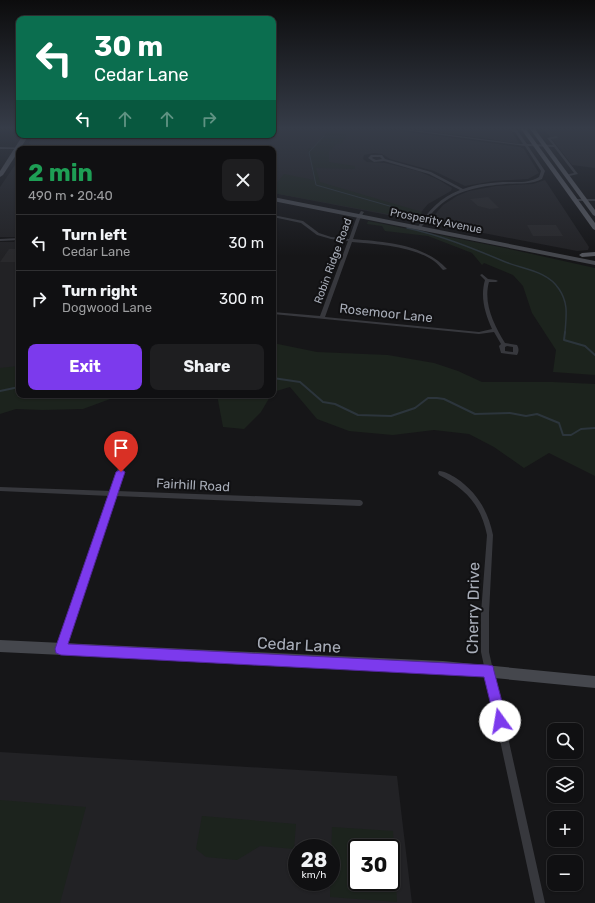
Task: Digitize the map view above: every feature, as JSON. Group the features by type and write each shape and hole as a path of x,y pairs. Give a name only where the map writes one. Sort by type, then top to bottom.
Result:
{"main road":[{"path":"553,171 595,228"},
{"path":"562,171 595,214"},
{"name":"Prosperity Avenue","path":"276,196 595,263"},
{"name":"Prosperity Avenue","path":"276,200 360,214"},
{"name":"Prosperity Avenue","path":"420,226 595,258"},
{"path":"582,255 595,254"},
{"name":"Cedar Lane","path":"0,646 488,671 595,682"}],"street":[{"path":"423,171 430,173 464,191"},
{"path":"420,226 430,211 438,203 464,191 488,185 524,183 540,179 543,176 543,171"},
{"path":"566,176 576,174 574,171"},
{"path":"574,200 595,200"},
{"name":"Robin Ridge Road","path":"322,318 360,214"},
{"path":"276,217 302,222 323,236 417,250 435,258 445,269"},
{"path":"0,240 16,239"},
{"path":"482,275 487,280 496,281"},
{"path":"487,280 486,301 496,330 504,345"},
{"name":"Rosemoor Lane","path":"276,313 479,333 496,330"},
{"path":"61,649 114,494 130,436"},
{"name":"Cherry Drive","path":"441,473 456,481 473,496 485,514 489,524 490,535 484,636 488,671 540,903"},
{"name":"Fairhill Road","path":"0,489 360,503"}],"shaded area":[{"path":"11,171 16,171 16,237 0,237 0,187"},
{"path":"276,171 418,171 439,180 452,188 451,191 428,204 417,217 409,219 276,194"},
{"path":"312,171 317,171 320,182 422,212 418,217 410,218 276,194 276,183 284,174 314,180"},
{"path":"434,171 538,171 539,173 528,179 494,181 465,186"},
{"path":"545,180 589,247 588,250 577,251 478,232 431,219 443,205 457,196 469,191 496,186 533,184"},
{"path":"368,221 505,248 595,268 595,375 553,372 556,350 532,313 523,286 513,275 484,263 482,265 472,253 428,236 385,231 382,226 367,224"},
{"path":"16,239 16,379 0,388 0,242 14,242"},
{"path":"276,344 317,352 388,355 434,363 458,371 482,382 553,382 595,384 595,476 549,453 524,468 494,447 469,434 434,430 393,435 349,431 317,419 290,387 276,391"},
{"path":"16,366 16,398 113,398 83,409 16,409 0,414 0,368"},
{"path":"218,398 269,398 261,412 244,429 223,427"},
{"path":"0,752 397,776 412,903 0,903"},
{"path":"0,800 86,807 60,903 0,903"},
{"path":"202,816 296,824 295,839 288,839 288,848 260,846 237,860 206,857 196,849"},
{"path":"332,827 393,831 393,839 348,839 348,891 396,891 397,902 330,897 330,891 340,891 340,839 332,839"}],"building":[{"path":"488,197 499,208 490,209 478,206 470,199"},
{"path":"527,225 556,225 563,236 533,236"},
{"path":"16,247 16,262 0,262 9,249 15,249"}],"waterway":[{"path":"313,171 316,185 393,207 403,213 405,218"},
{"path":"407,228 456,242 548,278 559,289 566,305 565,333"},
{"path":"565,332 564,340 585,346 595,355"},
{"path":"276,378 300,382 323,402 335,404 358,415 391,416 415,408 428,398 437,398 444,399 475,414 510,413 526,416 537,414 559,423 563,435 571,435 581,429 595,428"},
{"path":"0,391 16,388"}],"route":[{"path":"121,472 61,649 443,667 488,671 500,721"}]}
